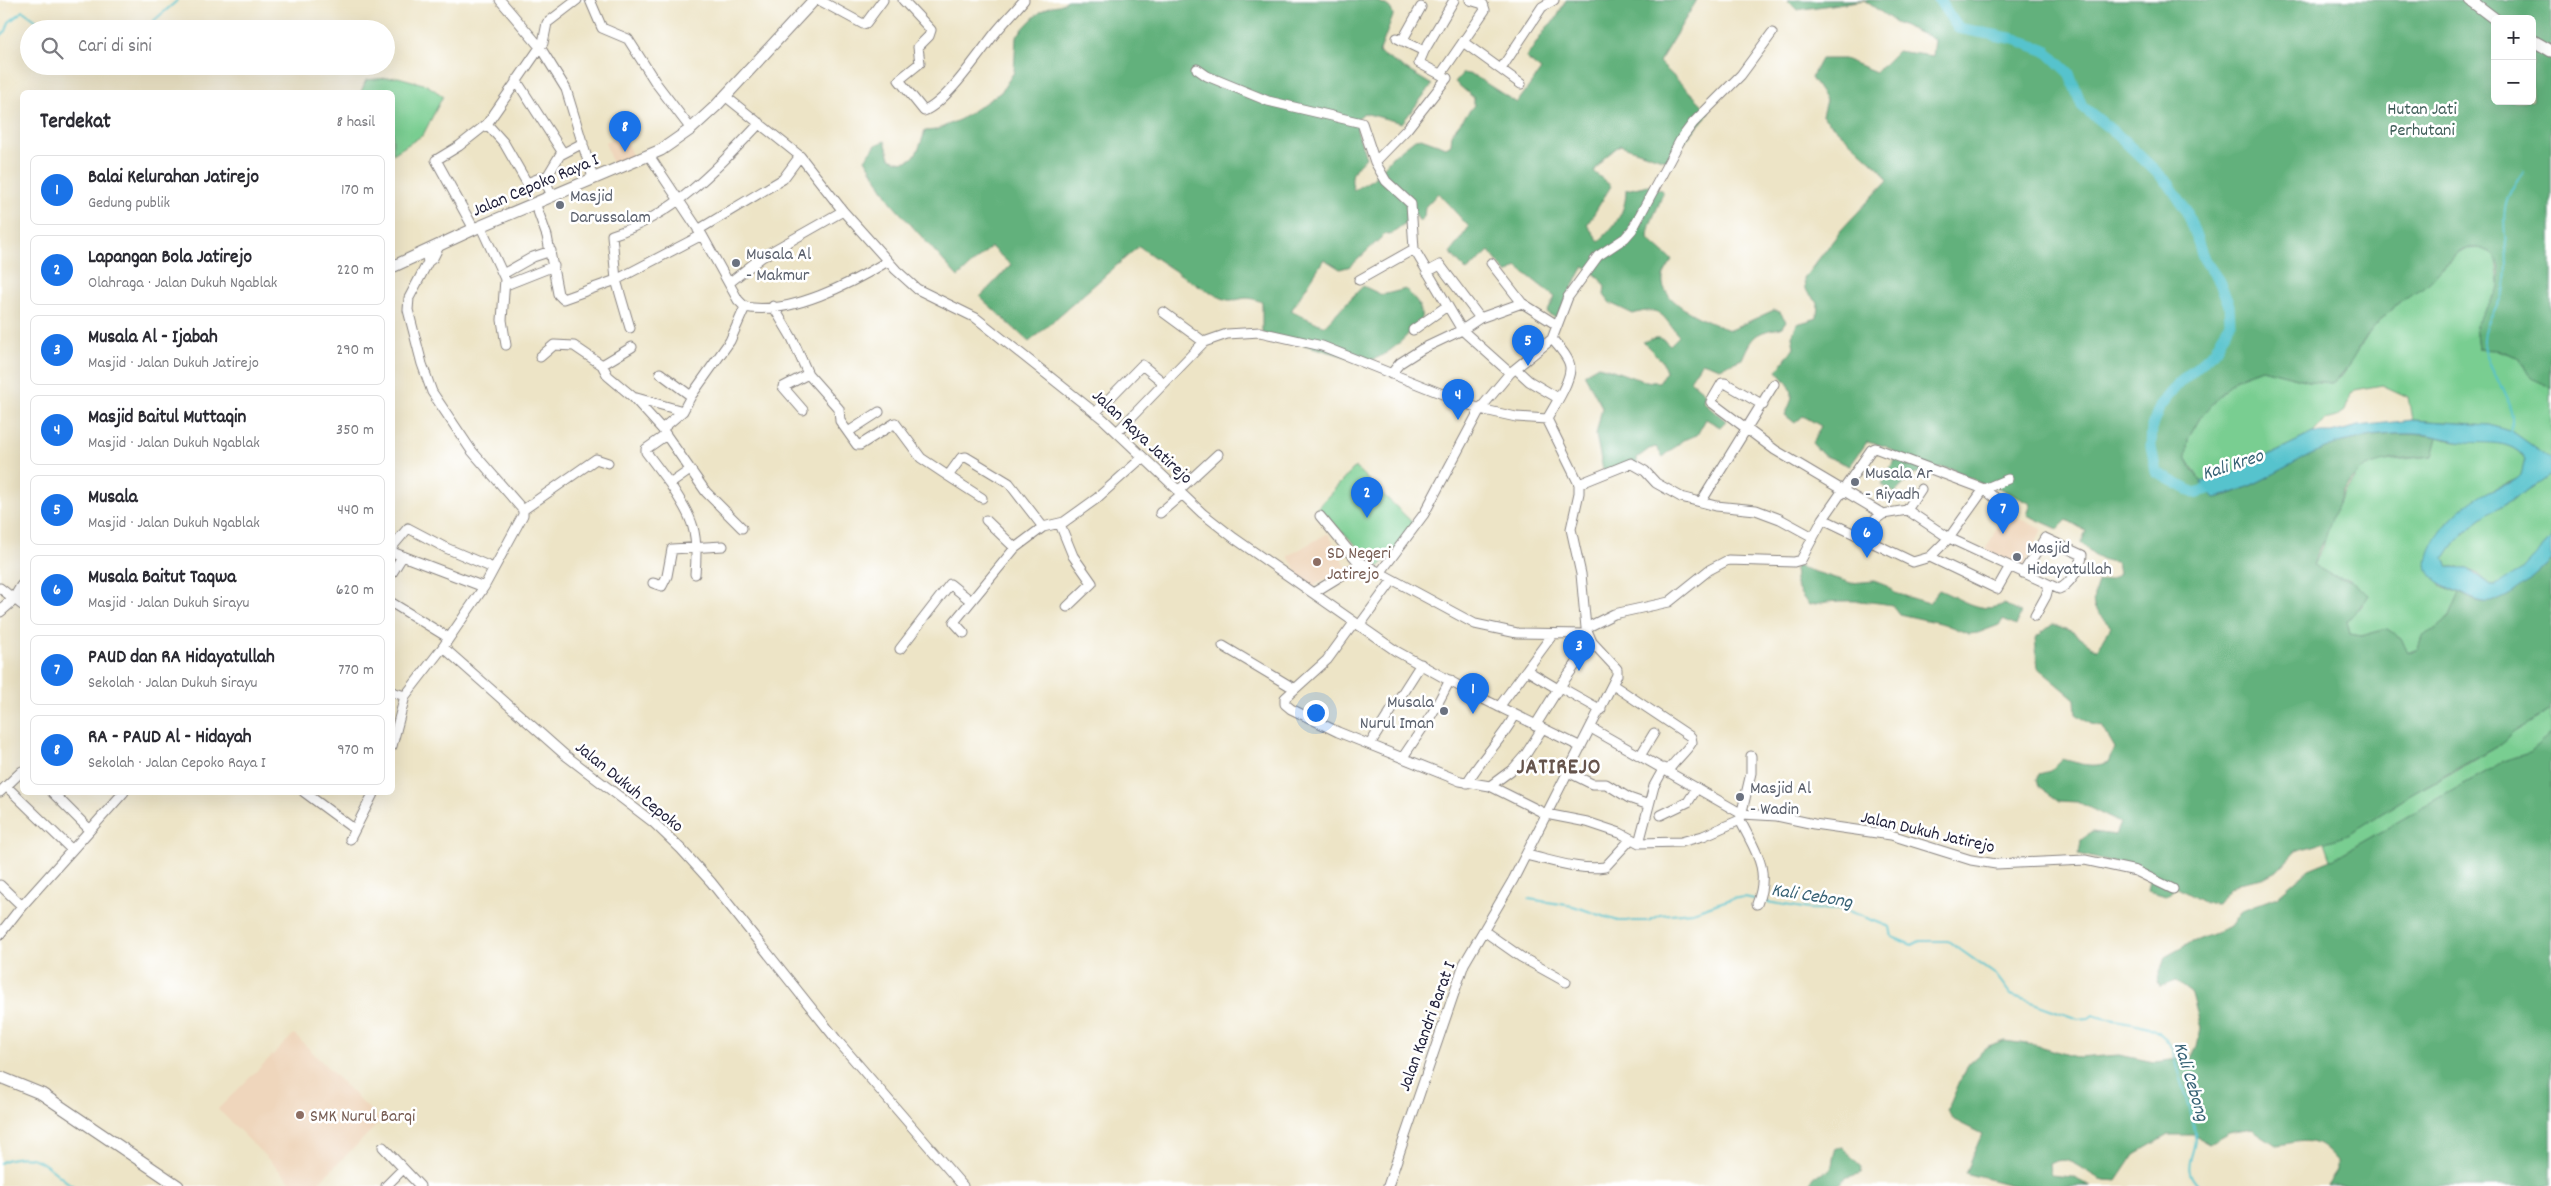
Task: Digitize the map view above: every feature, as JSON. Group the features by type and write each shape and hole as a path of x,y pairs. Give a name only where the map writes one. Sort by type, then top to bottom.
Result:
{"main road":[{"name":"Jalan Cepoko Raya I","path":"395,266 427,257 439,246 478,228 593,178 650,157 692,129 814,0"},
{"path":"2470,0 2491,17"},
{"path":"2536,42 2551,51"},
{"path":"0,611 19,601"},
{"path":"0,1077 42,1094 178,1186"}],"street":[{"path":"500,0 540,47 566,89 593,178"},
{"path":"506,345 502,320 506,285 503,274 478,228 436,160 459,146 487,124 540,47 544,40 547,23 577,0"},
{"path":"590,0 602,28 628,39 656,83 692,129"},
{"path":"819,0 863,24 866,23 883,0"},
{"path":"903,0 931,30 929,36 918,47 920,62 899,80 924,111 931,108 963,76 997,31 1024,0"},
{"path":"1375,162 1407,129 1446,81 1447,78 1441,74 1419,63 1454,0"},
{"path":"1441,74 1485,10 1483,4 1470,0"},
{"path":"1501,69 1542,7 1554,0"},
{"path":"1421,7 1400,39 1424,52"},
{"path":"1380,573 1424,514 1480,409 1513,371 1552,339 1568,298 1598,256 1625,238 1632,230 1681,139 1693,123 1741,76 1772,33"},
{"path":"1463,42 1521,84"},
{"path":"1197,69 1207,76 1268,101 1362,123 1375,162 1391,187 1411,204 1414,249 1462,330 1513,371 1558,398"},
{"path":"516,80 563,153"},
{"name":"Jalan Raya Jatirejo","path":"725,96 800,156 843,211 888,261 917,289 976,318 1095,413 1180,493 1234,538 1356,624 1421,664 1515,715 1581,747"},
{"path":"630,328 616,280 612,235 643,223 679,201 734,152 760,123"},
{"path":"487,124 504,143 525,182 529,184 544,178 550,173 563,153 582,143"},
{"path":"535,204 551,251 558,294 563,299 616,280 700,232 783,179 800,156"},
{"path":"650,157 700,232 745,307"},
{"path":"544,178 552,196"},
{"path":"730,283 762,256 843,211"},
{"path":"1359,280 1414,249"},
{"path":"503,274 533,257 551,251"},
{"path":"427,257 409,298 408,310 422,364 432,392 470,450 523,510"},
{"path":"745,307 773,306 826,294 888,261"},
{"path":"1491,263 1522,303 1557,325"},
{"path":"1427,272 1440,265 1480,318"},
{"path":"506,285 554,266"},
{"path":"1391,374 1400,363 1422,349 1462,330 1480,318 1522,303"},
{"path":"773,306 792,338 808,374 839,409 840,421 858,446 895,423 921,458 982,498"},
{"path":"1413,330 1447,306"},
{"path":"695,574 698,546 695,529 670,484 646,452 646,449 684,411 691,396 730,341 745,307"},
{"path":"1163,312 1204,342"},
{"path":"1117,432 1204,342 1227,334 1260,332 1322,346 1480,409 1516,417 1547,419"},
{"path":"1547,419 1570,368 1568,361 1552,339"},
{"path":"540,357 554,345 568,345 574,346 602,365 608,376 633,397 664,432 706,492 742,528"},
{"path":"602,365 632,347"},
{"path":"616,357 624,362"},
{"path":"1095,413 1142,365 1164,383"},
{"path":"660,373 691,396"},
{"path":"803,410 783,387 808,374"},
{"path":"1763,405 1725,383 1722,383 1711,403 1776,450 1883,514"},
{"path":"1701,502 1721,473 1746,428 1763,405 1774,384"},
{"path":"633,397 684,411"},
{"path":"848,432 879,412"},
{"path":"1547,419 1579,484 1580,493 1571,529 1581,574 1588,635 1617,669 1617,676 1526,855 1582,866 1605,867 1635,841 1654,786 1666,769 1690,746 1692,742 1691,737 1646,705 1613,685"},
{"path":"1490,786 1513,768 1526,754 1588,635 1614,614 1669,602 1709,570 1728,560 1797,562 1801,560 1823,519 1842,490 1867,453 1875,448 1984,489 2006,507"},
{"path":"1160,513 1218,454"},
{"path":"948,476 961,458 966,457 1009,483 1043,526"},
{"path":"964,633 954,622 1015,548 1043,526 1060,524 1096,499 1143,457"},
{"path":"395,734 405,696 443,647 484,586 521,521 523,510 596,459 608,462"},
{"path":"1579,484 1631,463 1645,471 1656,483 1681,497 1701,502 1756,510 1780,519 1813,537"},
{"path":"670,484 690,470"},
{"path":"1823,519 1912,562 1924,560 1930,557 1949,538 1984,489 2008,479"},
{"path":"1908,510 1921,489"},
{"path":"1863,539 1872,522 1883,514 1908,510 1949,538 2023,573 2059,589 2065,585 2082,560 2081,554 2045,538 2023,573"},
{"path":"1320,516 1359,563"},
{"path":"986,520 1015,548"},
{"path":"1060,524 1073,556 1092,583 1067,607"},
{"path":"395,543 408,528 446,548 493,568"},
{"path":"654,582 662,586 672,549 723,546"},
{"path":"395,554 484,586"},
{"path":"395,568 402,557"},
{"path":"1930,557 1997,589 2010,566"},
{"path":"1312,593 1359,563 1366,564 1392,581 1475,624 1517,633 1588,635"},
{"path":"1223,646 1295,689 1327,660 1392,581"},
{"path":"900,649 950,584 971,601"},
{"path":"2035,616 2046,596 2049,585"},
{"path":"0,588 19,601"},
{"path":"395,604 449,638"},
{"path":"1500,706 1508,693 1528,671 1553,634"},
{"name":"Jalan Dukuh Cepoko","path":"443,647 565,756 654,823 681,848 711,882 836,1039 963,1186"},
{"path":"1370,744 1421,664"},
{"path":"1528,671 1601,710"},
{"path":"1403,756 1435,708 1450,680"},
{"name":"Jalan Dukuh Jatirejo","path":"1295,689 1285,698 1285,704 1291,709 1338,732 1403,756 1467,783 1490,786 1546,814 1587,822 1620,833 1635,841 1682,842 1702,836 1741,817 1777,816 1814,824 1891,835 1971,860 1996,864 2085,860 2136,871 2173,889"},
{"path":"395,693 405,696"},
{"path":"1467,783 1484,756 1506,732 1515,715"},
{"name":"Jalan Dukuh Jatirejo","path":"1591,728 1666,769 1741,817"},
{"path":"1640,756 1654,733"},
{"path":"1751,756 1751,773 1741,817 1761,861 1763,872 1758,900"},
{"path":"1568,772 1592,784 1606,784 1629,798 1648,805"},
{"path":"20,773 3,789 72,850"},
{"path":"1661,815 1688,802 1697,788"},
{"path":"55,795 90,830"},
{"path":"0,934 22,906 121,795"},
{"path":"308,795 354,829"},
{"path":"350,839 372,795"},
{"name":"Jalan Kandri Barat I","path":"1388,1186 1464,964 1526,855"},
{"path":"0,885 22,906"},
{"path":"1484,931 1521,957 1566,982"},
{"path":"383,1147 420,1186"},
{"path":"386,1186 403,1169"}],"shaded area":[{"path":"624,135 634,161 614,169 605,142"},
{"path":"2004,512 2042,529 2022,571 1984,555"},
{"name":"SD Negeri Jatirejo","path":"1328,533 1347,568 1307,589 1288,556"},
{"name":"SMK Nurul Barqi","path":"294,1034 381,1121 315,1186 295,1186 218,1109"}],"green space":[{"path":"1067,0 1374,0 1386,5 1391,9 1393,16 1379,53 1432,85 1402,123 1364,113 1358,118 1357,130 1366,158 1359,164 1352,176 1354,190 1373,179 1392,157 1415,139 1421,138 1446,147 1451,144 1452,133 1474,105 1474,98 1455,82 1463,73 1473,75 1517,103 1541,70 1526,58 1547,27 1556,19 1566,0 1697,0 1659,62 1710,112 1681,146 1671,162 1620,145 1603,159 1594,172 1611,186 1587,225 1599,241 1610,230 1622,212 1626,190 1648,185 1663,191 1648,233 1648,239 1672,260 1663,278 1664,287 1669,296 1677,304 1699,318 1730,330 1774,310 1780,312 1786,321 1781,328 1765,331 1755,336 1742,359 1720,368 1702,362 1690,380 1705,393 1703,401 1726,421 1720,427 1706,419 1697,435 1683,440 1663,457 1656,447 1649,449 1637,458 1637,464 1603,470 1596,435 1602,407 1584,374 1598,366 1651,382 1659,382 1666,372 1662,361 1643,342 1660,338 1670,345 1679,336 1664,317 1656,311 1633,314 1610,303 1604,295 1605,286 1597,276 1584,266 1556,318 1547,313 1555,297 1517,267 1507,274 1489,251 1467,271 1450,253 1469,227 1438,193 1425,207 1424,217 1419,221 1416,215 1389,235 1385,234 1351,266 1340,269 1324,259 1291,311 1324,326 1363,286 1382,295 1406,289 1419,305 1422,319 1390,351 1374,359 1365,362 1262,333 1262,302 1250,298 1228,300 1221,298 1156,259 1139,246 1029,342 980,297 1011,265 991,247 958,277 893,205 865,159 877,144 885,141 890,158 898,161 910,159 918,151 925,131 936,130 961,119 1001,92 1014,72 1016,37 1040,12 1049,7 1062,4"},
{"path":"1787,0 1864,0 1797,10"},
{"name":"Hutan Jati Perhutani","path":"1864,0 2551,0 2551,387 2531,377 2520,358 2498,350 2478,349 2475,326 2499,288 2499,273 2497,262 2492,254 2477,248 2468,249 2451,259 2423,288 2395,306 2367,335 2345,371 2332,383 2309,381 2262,369 2235,379 2200,418 2188,439 2186,457 2193,471 2216,498 2241,490 2310,454 2341,443 2373,436 2389,435 2406,434 2438,437 2433,456 2390,460 2375,464 2362,470 2352,479 2344,492 2313,565 2331,575 2353,582 2369,595 2347,621 2350,634 2361,636 2387,629 2401,638 2408,653 2418,649 2422,637 2448,619 2459,593 2478,601 2494,601 2521,587 2551,560 2551,710 2514,732 2501,744 2412,794 2362,826 2342,837 2296,851 2278,870 2263,878 2238,883 2228,890 2217,904 2205,903 2176,887 2167,896 2147,891 2150,875 2141,870 2079,854 2081,840 2092,832 2115,835 2120,823 2078,802 2059,801 2038,786 2036,779 2039,774 2050,771 2062,759 2091,765 2109,762 2115,748 2102,726 2091,724 2076,714 2075,699 2038,668 2035,638 2053,624 2073,632 2097,650 2111,627 2094,607 2094,597 2098,582 2109,580 2119,574 2117,562 2101,559 2089,550 2081,543 2086,531 2067,520 2058,529 2027,515 2031,504 1999,488 1980,483 1952,469 1941,467 1913,475 1895,493 1882,485 1897,454 1885,446 1867,442 1850,466 1823,455 1812,443 1821,426 1803,416 1795,423 1785,415 1791,401 1792,391 1777,371 1794,347 1792,336 1797,324 1817,318 1818,303 1805,289 1804,278 1842,229 1888,180 1881,170 1822,116 1826,100 1811,78 1821,59 1844,59 1876,72 1897,51 1933,56 1935,40 1895,22"},
{"path":"398,77 427,85 443,96 423,135 395,153 395,90 362,90 366,80"},
{"path":"2479,248 2490,252 2495,257 2499,288 2475,326 2478,349 2497,350 2520,358 2529,375 2551,387 2551,459 2513,432 2490,425 2412,420 2408,397 2382,385 2355,390 2351,394 2345,411 2336,417 2325,420 2313,433 2221,478 2201,482 2186,457 2188,439 2200,418 2235,379 2262,369 2309,381 2332,383 2342,375 2371,330 2387,314 2411,293 2428,283 2457,254 2468,249"},
{"path":"2438,437 2449,440 2497,443 2508,446 2525,459 2525,468 2519,478 2490,491 2448,522 2430,553 2440,585 2459,593 2448,619 2422,637 2418,649 2407,653 2401,638 2387,629 2361,636 2350,634 2347,622 2354,612 2363,606 2348,579 2331,575 2313,565 2323,547 2332,513 2360,469 2374,462 2433,456"},
{"path":"1355,467 1417,527 1379,567 1317,508"},
{"path":"2551,474 2551,539 2517,575 2499,584 2490,585 2476,573 2466,568 2449,568 2445,558 2467,530 2494,510"},
{"path":"1796,566 1851,583 1874,581 1887,586 1895,593 1929,603 1939,590 1979,607 1987,608 2004,604 2021,613 2016,626 2003,620 1999,625 1978,633 1969,634 1944,624 1899,614 1892,605 1851,601 1809,605 1795,582"},
{"path":"2551,710 2551,734 2529,753 2504,761 2331,860 2325,843 2362,826 2412,794 2501,744 2514,732"},
{"path":"2551,734 2551,1186 2327,1186 2337,1171 2337,1161 2323,1147 2316,1143 2303,1141 2276,1145 2252,1129 2229,1133 2209,1144 2193,1135 2168,1135 2135,1154 2117,1181 2101,1179 2076,1164 2064,1160 2049,1164 2050,1175 2072,1177 2090,1186 2015,1186 1965,1173 1982,1134 1954,1120 1947,1111 1967,1065 1986,1048 2004,1041 2035,1045 2079,1058 2119,1055 2154,1062 2179,1059 2189,1062 2197,1046 2201,1028 2192,994 2175,981 2159,987 2157,982 2165,957 2190,943 2230,927 2242,910 2277,897 2309,869 2331,860 2504,761 2529,753"},
{"path":"1842,1147 1862,1167 1861,1173 1845,1178 1838,1186 1808,1186 1814,1176 1830,1170 1836,1148"}],"water":[{"path":"2412,420 2490,425 2513,432 2551,459 2551,474 2494,510 2467,530 2445,558 2449,568 2468,569 2490,585 2496,585 2521,571 2551,539 2551,560 2526,583 2504,598 2491,602 2478,601 2437,581 2428,570 2427,563 2433,544 2457,513 2481,495 2510,483 2521,475 2525,459 2520,453 2506,445 2461,441 2428,435 2383,435 2352,440 2323,449 2228,495 2215,498 2201,482 2221,478 2313,433 2331,433 2359,426"}],"waterway":[{"path":"155,20 178,0"},
{"name":"Kali Kreo","path":"1939,0 1958,28 2015,39 2046,51 2069,73 2082,106 2120,137 2169,184 2186,210 2204,259 2219,281 2229,305 2230,323 2214,352 2177,385 2160,406 2152,426 2151,447 2156,472 2194,493 2221,486"},
{"path":"0,36 6,31 9,22 23,11 36,20"},
{"path":"2511,434 2512,420 2509,403 2486,353 2484,335 2501,297 2506,280 2507,264 2504,224 2507,199 2513,186 2524,171"},
{"name":"Kali Cebong","path":"1529,899 1573,906 1618,921 1649,921 1660,915 1692,912 1731,899 1745,897 1754,899"},
{"name":"Kali Cebong","path":"1761,901 1809,909 1846,910 1890,927 1892,937 1912,945 1920,941 1948,941 1996,975 2011,995 2078,1019 2089,1018 2093,1015 2139,1024 2159,1033 2167,1040 2173,1051 2188,1103 2195,1133 2194,1148 2189,1167 2190,1173 2200,1186"},
{"path":"0,1163 15,1158 33,1158 46,1165 73,1186"}],"place":[{"name":"RA - PAUD Al - Hidayah","path":"625,152"},
{"name":"Masjid Darussalam","path":"560,205"},
{"name":"Musala Al - Makmur","path":"736,263"},
{"name":"Musala","path":"1528,366"},
{"name":"Masjid Baitul Muttaqin","path":"1458,420"},
{"name":"Musala Ar - Riyadh","path":"1855,482"},
{"name":"Lapangan Bola Jatirejo","path":"1367,518"},
{"name":"PAUD dan RA Hidayatullah","path":"2003,534"},
{"name":"Masjid Hidayatullah","path":"2017,557"},
{"name":"Musala Baitut Taqwa","path":"1867,558"},
{"name":"SD Negeri Jatirejo","path":"1317,562"},
{"name":"Musala Al - Ijabah","path":"1579,671"},
{"name":"Musala Nurul Iman","path":"1444,711"},
{"name":"Balai Kelurahan Jatirejo","path":"1473,714"},
{"name":"Masjid Al - Wadin","path":"1740,797"},
{"name":"SMK Nurul Barqi","path":"300,1115"}],"district":[{"name":"JATIREJO","path":"1559,765"}]}
